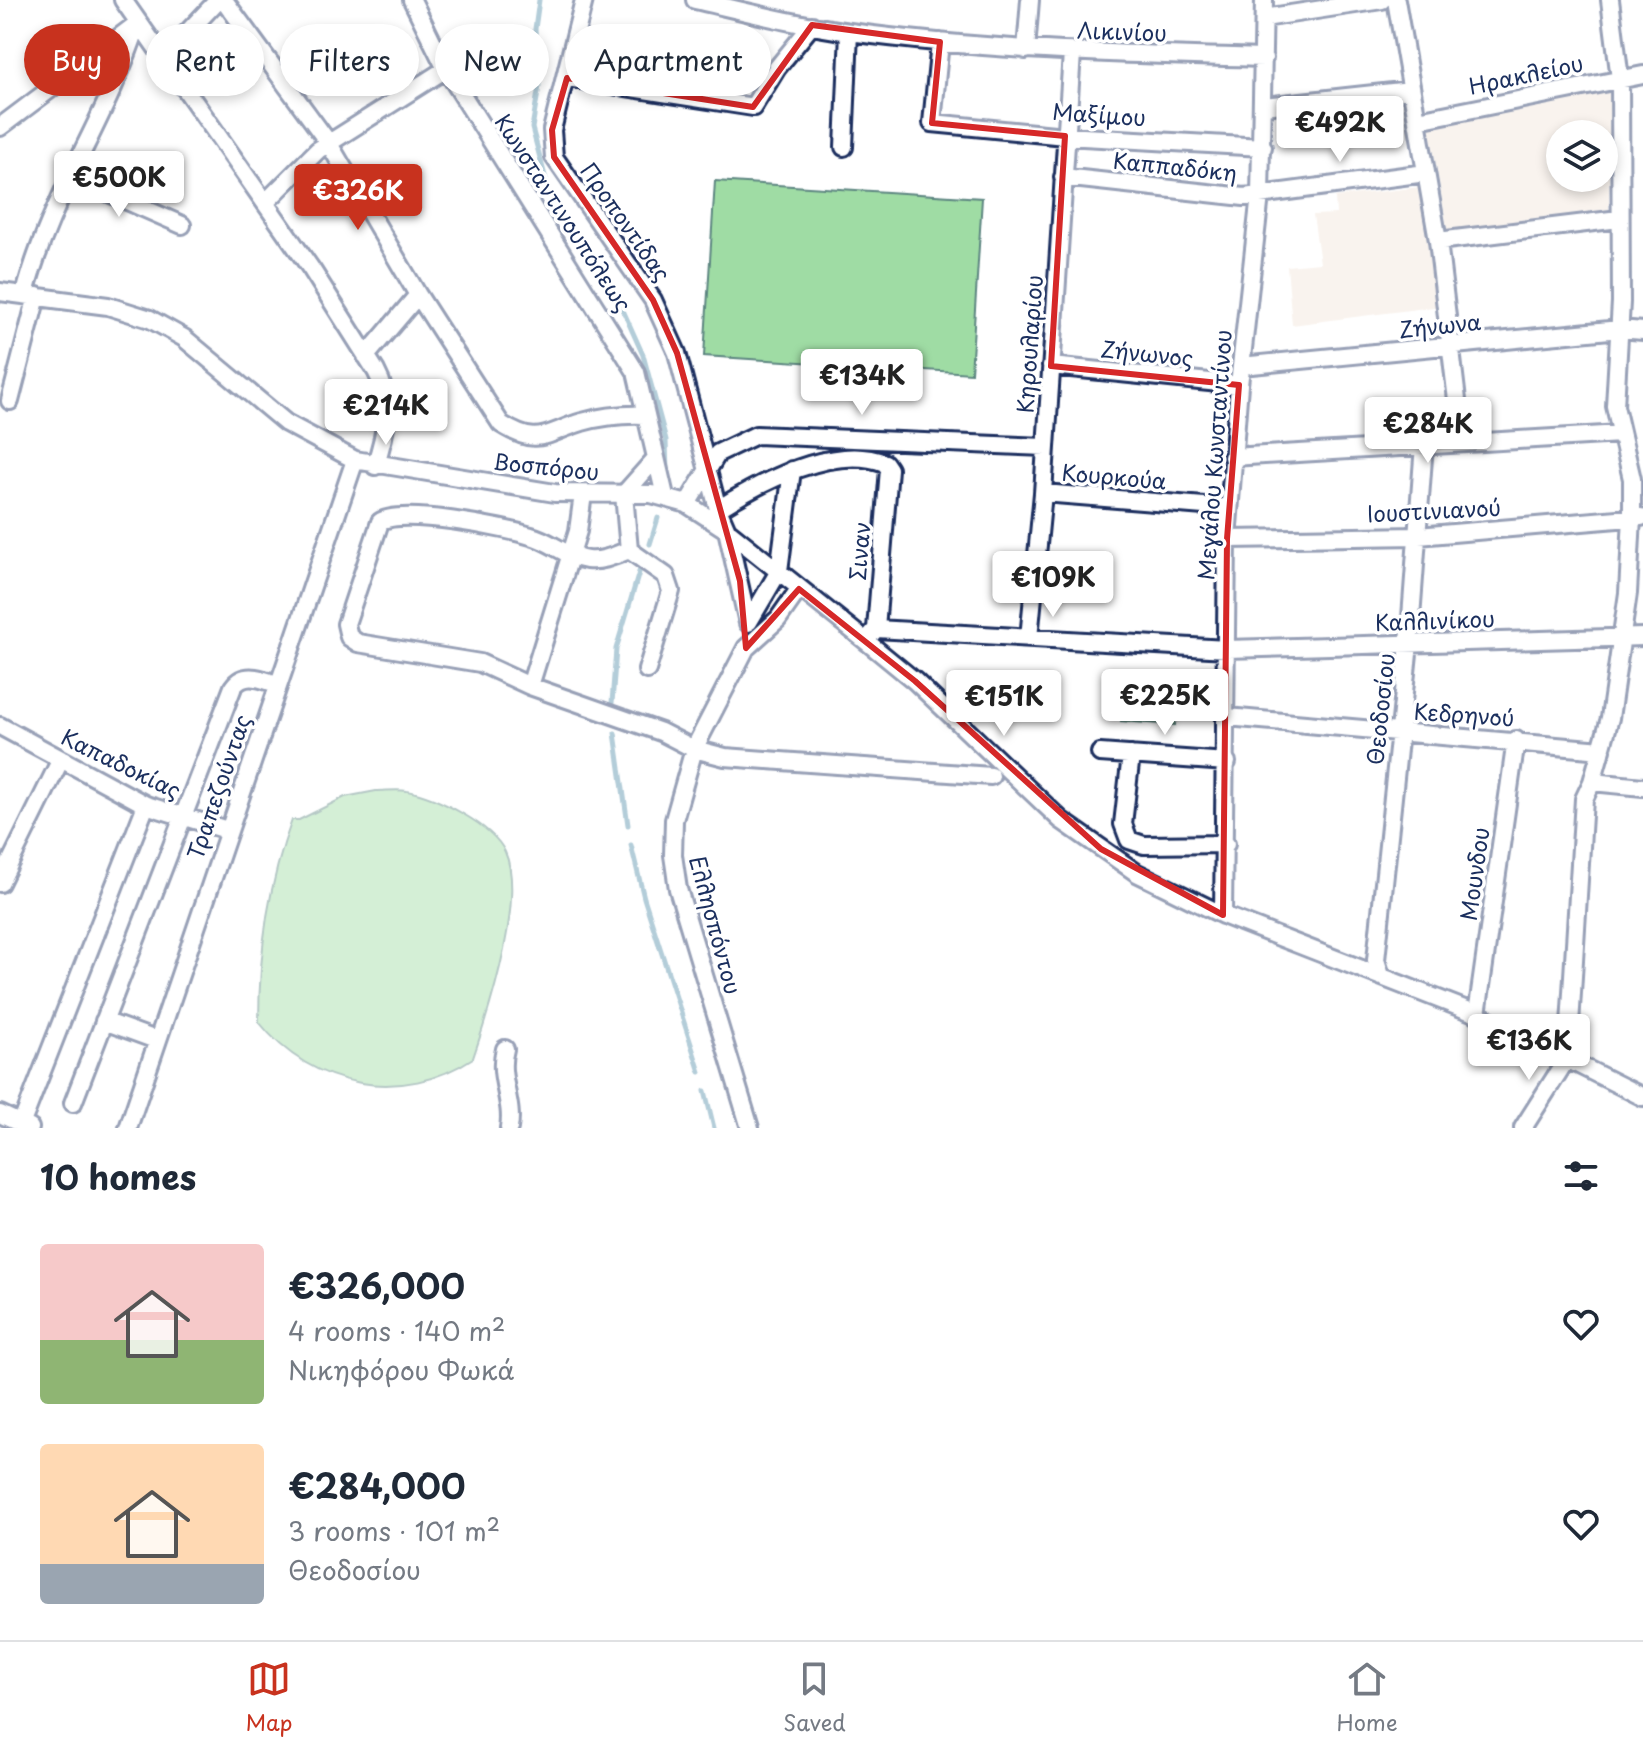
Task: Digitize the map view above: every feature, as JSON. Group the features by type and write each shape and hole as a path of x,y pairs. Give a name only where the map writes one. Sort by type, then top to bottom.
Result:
{"street":[{"path":"123,0 146,35"},
{"path":"195,24 218,0"},
{"path":"224,0 328,142 418,295 495,416 517,434 543,438 597,418 645,415"},
{"name":"Κωνσταντινουπόλεως","path":"412,0 435,47"},
{"name":"Προποντίδας","path":"579,24 584,0"},
{"name":"Λικινίου","path":"695,0 849,32 940,42 1072,53 1264,58"},
{"path":"769,17 773,0"},
{"path":"1026,50 1030,0"},
{"name":"Μεγάλου Κωνσταντίνου","path":"1223,915 1227,539 1232,457 1260,195 1264,0"},
{"path":"1264,18 1382,0"},
{"path":"1396,0 1454,348 1462,442"},
{"path":"1523,1128 1568,1057 1584,799 1602,750 1638,517 1615,406 1620,329 1620,79 1610,0"},
{"path":"0,127 138,23"},
{"path":"10,401 31,295 33,262 113,94 138,23"},
{"path":"771,78 812,25"},
{"path":"844,147 849,32"},
{"name":"Μαξίμου","path":"940,42 932,123 1065,136 1263,147"},
{"name":"Κηρουλαρίου","path":"1029,638 1043,493 1072,53"},
{"name":"Ηρακλείου","path":"1418,120 1643,75"},
{"path":"265,203 328,142 435,76"},
{"name":"Προποντίδας","path":"565,85 552,130 554,157 653,300 677,353 718,509 727,530 748,623"},
{"path":"1264,106 1411,90"},
{"path":"188,96 265,203 384,386 383,441 375,466"},
{"name":"Κωνσταντινουπόλεως","path":"463,96 636,372 665,496"},
{"path":"682,96 753,107 760,96"},
{"name":"Καππαδόκη","path":"1063,177 1236,197 1426,173"},
{"path":"72,177 182,225"},
{"path":"1438,241 1619,219"},
{"name":"Βοσπόρου","path":"0,292 108,306 150,319 184,338 286,423 355,460 375,466 555,493 665,496 687,504 727,530 779,571"},
{"path":"366,356 418,295"},
{"name":"Ζήνωνα","path":"1241,366 1454,348 1620,329 1643,331"},
{"name":"Ζήνωνος","path":"1051,366 1239,385"},
{"path":"687,504 707,467 726,448 756,435 769,433 1046,447"},
{"path":"1232,457 1621,434"},
{"name":"Θεοδοσίου","path":"1381,976 1376,960 1409,644 1424,445"},
{"path":"647,670 671,591 666,576 629,550 624,494 656,458"},
{"name":"Τραπεζούντας","path":"128,1128 355,460"},
{"name":"Σιναν","path":"792,470 835,460 885,463 889,469 871,635"},
{"path":"718,509 792,470"},
{"path":"792,470 779,571 799,589 871,635 1061,820 1137,873 1223,915 1477,1014 1643,1097"},
{"name":"Κουρκούα","path":"1043,493 1229,508"},
{"path":"530,686 571,556 583,494"},
{"path":"629,550 591,561 571,556 533,536 424,518 387,517 378,526 346,624 349,637 358,643 480,663 530,686 661,732 694,749 725,757 991,776"},
{"name":"Ιουστινιανού","path":"1227,539 1418,536 1638,517"},
{"name":"Ελλησπόντου","path":"746,648 748,623 779,571"},
{"name":"Ελλησπόντου","path":"750,1128 678,889 673,855 674,820 694,749 746,648 778,619 799,589"},
{"name":"Καλλινίκου","path":"871,635 1029,638 1227,649 1643,637"},
{"path":"73,1103 235,683 248,677 277,684"},
{"name":"Κεδρηνού","path":"1227,717 1516,740 1602,750"},
{"name":"Καπαδοκίας","path":"0,726 146,805 227,830"},
{"name":"Μουνδου","path":"1477,1014 1516,740"},
{"path":"1100,753 1227,762"},
{"path":"1131,755 1123,824 1129,840 1144,845 1226,844"},
{"path":"0,883 61,759"},
{"path":"1592,782 1643,787"},
{"path":"0,1114 25,1127 146,805"},
{"path":"104,1021 156,1040"},
{"path":"505,1049 502,1082 511,1118 509,1128"}],"highlighted area":[{"path":"812,25 940,42 932,123 1065,136 1051,366 1239,385 1227,539 1223,915 1101,849 915,681 799,589 746,648 740,581 677,353 653,300 554,157 552,130 567,78 753,107"}],"shaded area":[{"path":"1610,86 1610,120 1546,120 1546,192 1609,192 1609,212 1448,233 1429,126"},
{"path":"1420,187 1441,306 1292,325 1287,266 1320,263 1313,215 1336,214 1335,197"}],"green space":[{"path":"715,181 982,198 971,373 704,356"},
{"path":"1124,686 1177,689 1175,725 1121,721"},
{"path":"400,790 419,794 462,813 498,842 505,852 510,872 511,897 503,955 473,1058 446,1073 417,1082 389,1085 360,1083 332,1075 305,1062 281,1045 259,1022 266,919 292,820 299,820 345,797"}],"waterway":[{"path":"539,0 535,29 539,86 532,128 553,206 613,288 643,355 666,440 667,474"},
{"path":"650,544 658,518"},
{"path":"612,703 616,649 640,569"},
{"path":"615,733 628,825"},
{"path":"631,845 644,898 700,1072"},
{"path":"705,1091 714,1128"}]}
